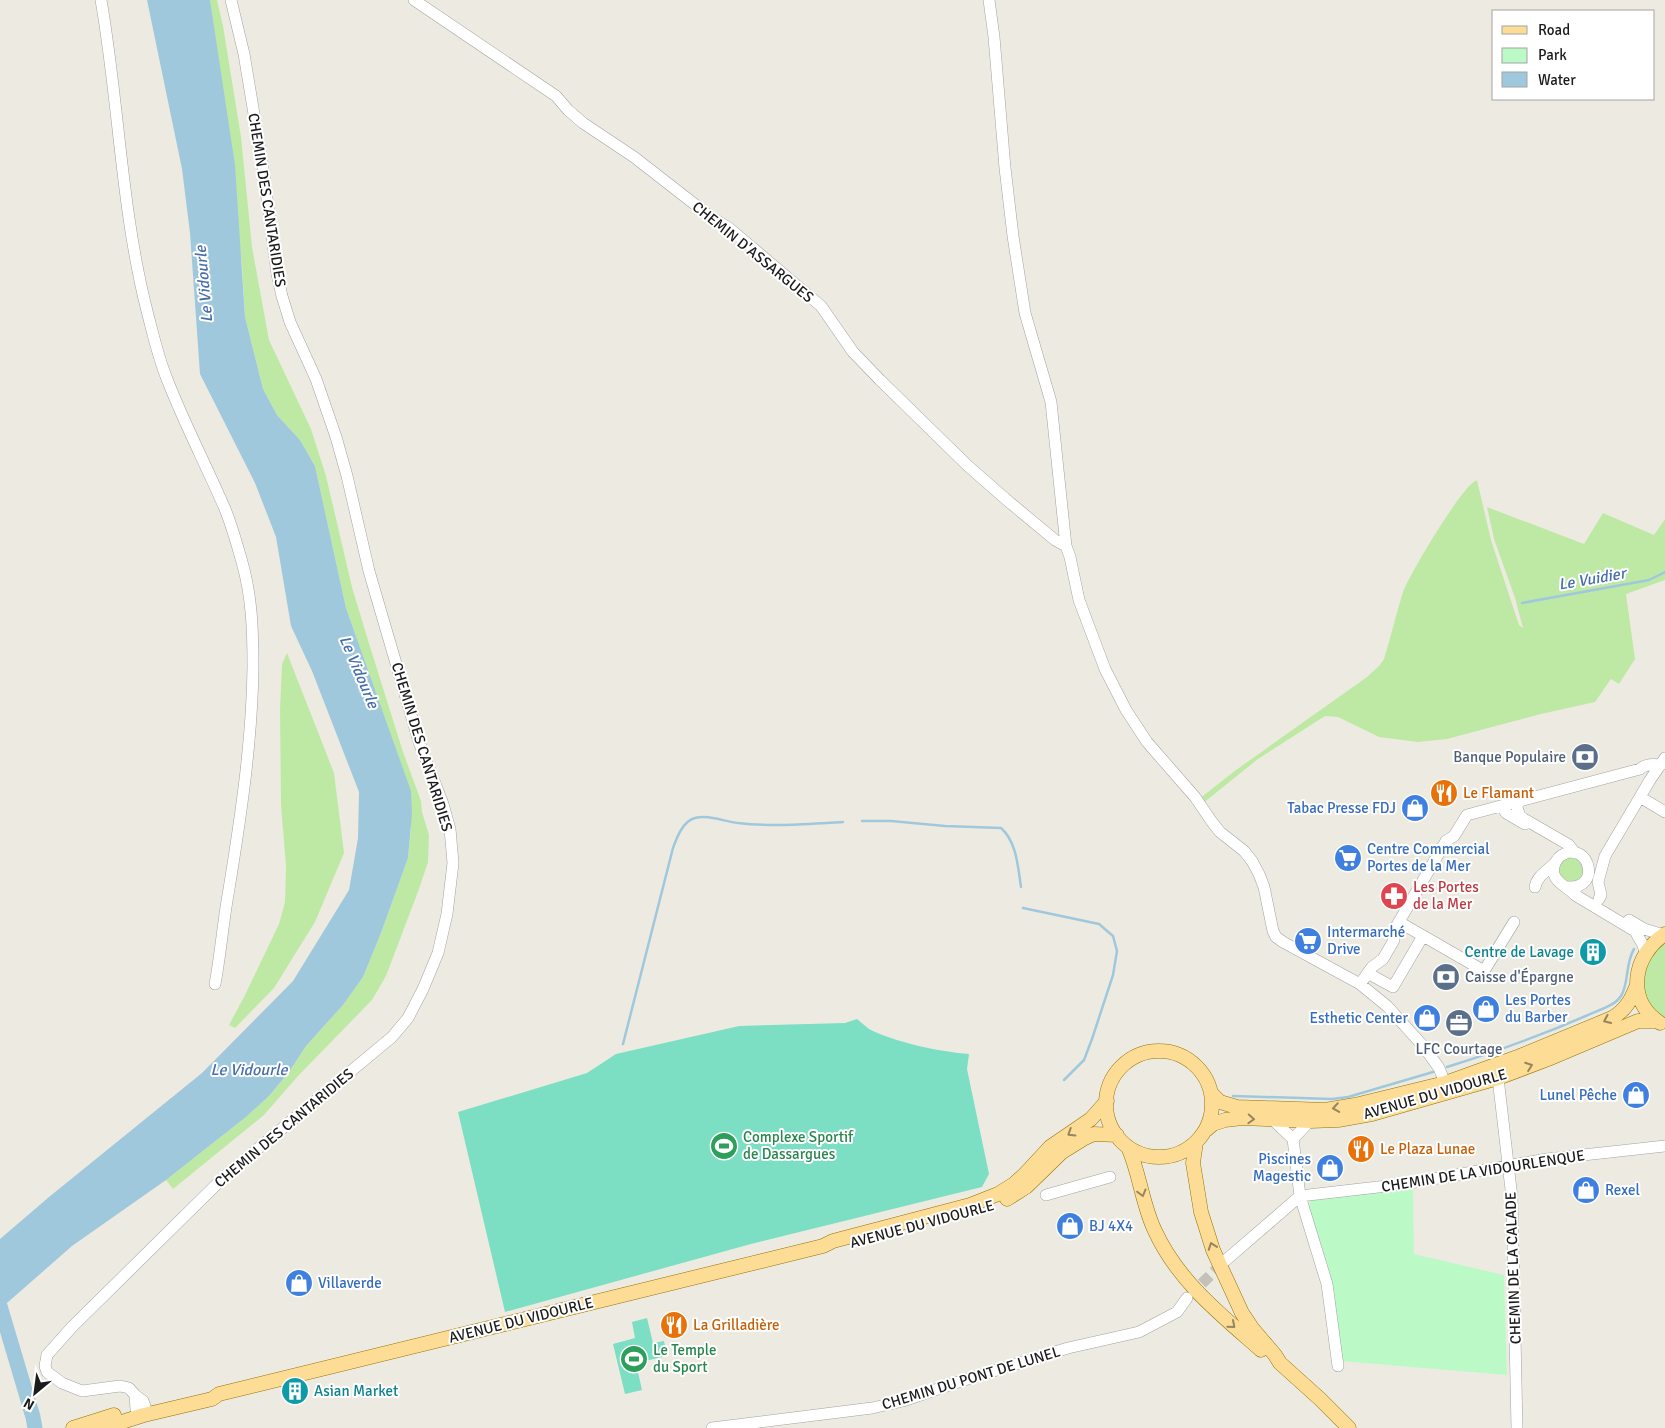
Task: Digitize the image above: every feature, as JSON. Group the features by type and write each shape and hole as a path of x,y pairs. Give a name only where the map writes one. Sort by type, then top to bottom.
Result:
{"main road":[{"path":"1661,1024 1651,1016 1642,1002 1637,985 1637,974 1645,952 1665,934"},
{"name":"AVENUE DU VIDOURLE","path":"1212,1094 1220,1102 1237,1107 1325,1110 1445,1083 1520,1056 1620,1014 1630,1003 1637,985"},
{"name":"AVENUE DU VIDOURLE","path":"1206,1130 1213,1124 1225,1120 1242,1118 1310,1121 1338,1120 1372,1114 1498,1078 1638,1021 1661,1024"},
{"path":"1162,1051 1173,1053 1189,1060 1202,1072 1212,1094 1212,1109 1206,1130 1196,1142 1181,1152 1163,1157 1145,1155 1128,1147 1117,1135 1108,1115 1107,1100 1113,1078 1128,1061 1150,1052 1162,1051"},
{"name":"AVENUE DU VIDOURLE","path":"72,1428 140,1406 212,1399 219,1394 823,1246 833,1241 970,1205 998,1194 1024,1175 1050,1147 1091,1118 1107,1100"},
{"name":"AVENUE DU VIDOURLE","path":"823,1246 834,1247 986,1209 1002,1202 1026,1187 1062,1152 1083,1139 1094,1134 1117,1135"},
{"path":"1196,1142 1193,1163 1201,1212 1212,1250 1242,1313 1280,1363 1349,1428"},
{"path":"1128,1147 1154,1230 1172,1261 1200,1296 1271,1359 1280,1363"},
{"name":"AVENUE DU VIDOURLE","path":"103,1428 140,1406"}],"street":[{"path":"101,0 113,82 123,181 146,309 167,380 226,512 242,564 253,627 250,740 215,984"},
{"name":"CHEMIN DES CANTARIDIES","path":"140,1406 129,1388 120,1386 82,1391 56,1379 47,1372 45,1366 47,1355 72,1327 216,1184 392,1036 408,1018 438,953 453,863 450,829 443,804 419,742 369,572 336,437 316,379 290,322 282,296 277,274 263,168 244,54 231,0"},
{"name":"CHEMIN D'ASSARGUES","path":"414,0 556,96 568,110 584,123 634,158 711,217 729,228 821,306 853,352 975,472 1056,540 1066,546"},
{"path":"989,0 1005,168 1025,313 1051,402 1066,546 1082,608 1105,669 1126,710 1147,742 1194,797 1220,832 1244,851 1252,862 1262,880 1272,931 1276,937 1360,984 1387,1006 1439,1068 1445,1083"},
{"path":"1360,984 1369,974 1372,967 1383,959 1394,940 1392,932 1446,841 1454,836 1467,815 1640,770 1642,767 1654,764 1660,766 1605,856 1597,885 1601,895 1600,899"},
{"path":"1640,797 1665,812"},
{"path":"1515,802 1520,816 1569,845 1585,859 1589,868 1588,876 1594,895 1644,929 1665,934"},
{"path":"1502,806 1508,814 1554,843 1556,861 1554,874 1575,895 1635,931 1643,944 1645,952"},
{"path":"1575,852 1568,852 1556,861 1535,883 1535,887 1543,884 1577,886 1588,876 1601,870"},
{"path":"1585,859 1605,856"},
{"path":"1399,922 1484,971 1514,922"},
{"path":"1369,974 1392,987 1423,936"},
{"name":"CHEMIN DE LA CALADE","path":"1498,1078 1512,1198 1517,1428"},
{"path":"1273,1120 1293,1139 1300,1196 1327,1284 1338,1366"},
{"path":"1293,1139 1310,1121"},
{"name":"CHEMIN DE LA VIDOURLENQUE","path":"1300,1196 1404,1184 1547,1159 1665,1146"},
{"path":"1046,1195 1110,1177"},
{"path":"1226,1260 1300,1196"},
{"name":"CHEMIN DU PONT DE LUNEL","path":"712,1428 872,1408 903,1401 1068,1348 1139,1332 1177,1312 1187,1298"}],"green space":[{"path":"210,0 217,0 223,26 241,137 252,247 269,340 311,429 326,476 352,587 403,752 421,801 422,812 429,835 428,862 419,889 386,976 372,1000 298,1076 264,1115 173,1189 166,1180 246,1117 269,1096 289,1072 306,1046 343,1005 363,977 408,858 411,828 399,758 346,608 315,466 300,440 277,415 263,389 245,317 242,265"},
{"path":"1477,480 1491,540 1519,625 1523,628 1515,598 1494,539 1487,507 1584,544 1603,513 1654,535 1665,519 1665,580 1626,594 1635,659 1619,684 1611,679 1595,702 1447,739 1418,742 1379,737 1338,717 1325,716 1258,759 1202,804 1199,799 1236,770 1367,677 1379,666 1384,659 1400,600 1407,582 1449,513 1470,485"},
{"path":"287,653 334,773 344,853 315,922 274,988 235,1028 229,1025 279,924 285,902 286,866 281,805 280,709 282,664"},
{"path":"1571,857 1580,861 1584,870 1580,879 1571,883 1562,879 1558,870 1562,861"},
{"path":"1665,941 1665,1019 1648,1004 1643,990 1646,961"},
{"name":"Complexe Sportif de Dassargues","path":"857,1019 869,1029 891,1038 932,1049 969,1054 967,1069 989,1174 982,1187 751,1244 505,1312 458,1112 587,1073 616,1054 739,1026 845,1023"},
{"path":"1413,1188 1414,1254 1504,1275 1507,1375 1340,1361 1308,1208 1312,1198"},
{"name":"Le Temple du Sport","path":"647,1318 653,1343 664,1341 667,1356 636,1363 642,1390 625,1394 613,1344 635,1338 632,1322"}],"water":[{"name":"Le Vidourle","path":"147,0 210,0 235,165 245,317 263,389 277,415 300,440 315,466 346,608 411,791 412,814 408,858 363,977 343,1005 306,1046 289,1072 269,1096 246,1117 166,1180 72,1246 7,1303 0,1312 0,1239 202,1073 293,981 349,890 358,838 359,792 312,671 291,626 276,537 255,483 200,374 190,233 182,169"}],"waterway":[{"name":"Le Vuidier","path":"1522,603 1649,580 1665,572"},
{"path":"623,1044 673,848 676,839 687,822 700,817 764,825 843,822"},
{"path":"862,821 1001,828 1014,848 1021,887"},
{"path":"1023,908 1099,924 1113,936 1117,951 1113,975 1084,1060 1064,1080"},
{"path":"1447,1067 1536,1036 1611,1005 1621,996 1625,986 1629,961 1634,949"},
{"path":"1233,1096 1332,1099 1348,1097 1433,1072"},
{"name":"Le Vidourle","path":"0,1306 35,1428"}],"tunnel":[{"path":"1190,1295 1225,1261"}],"place":[{"name":"Banque Populaire","path":"1585,757"},
{"name":"Le Flamant","path":"1444,793"},
{"name":"Tabac Presse FDJ","path":"1415,808"},
{"name":"Centre Commercial Portes de la Mer","path":"1348,858"},
{"name":"Les Portes de la Mer","path":"1394,896"},
{"name":"Intermarché Drive","path":"1308,941"},
{"name":"Centre de Lavage","path":"1593,952"},
{"name":"Caisse d'Épargne","path":"1446,977"},
{"name":"Les Portes du Barber","path":"1486,1009"},
{"name":"Esthetic Center","path":"1427,1018"},
{"name":"LFC Courtage","path":"1459,1023"},
{"name":"Lunel Pêche","path":"1636,1095"},
{"name":"Complexe Sportif de Dassargues","path":"724,1146"},
{"name":"Le Plaza Lunae","path":"1361,1149"},
{"name":"Piscines Magestic","path":"1330,1168"},
{"name":"Rexel","path":"1586,1190"},
{"name":"BJ 4X4","path":"1070,1226"},
{"name":"Villaverde","path":"299,1283"},
{"name":"La Grilladière","path":"674,1325"},
{"name":"Le Temple du Sport","path":"634,1359"},
{"name":"Asian Market","path":"295,1391"}]}
